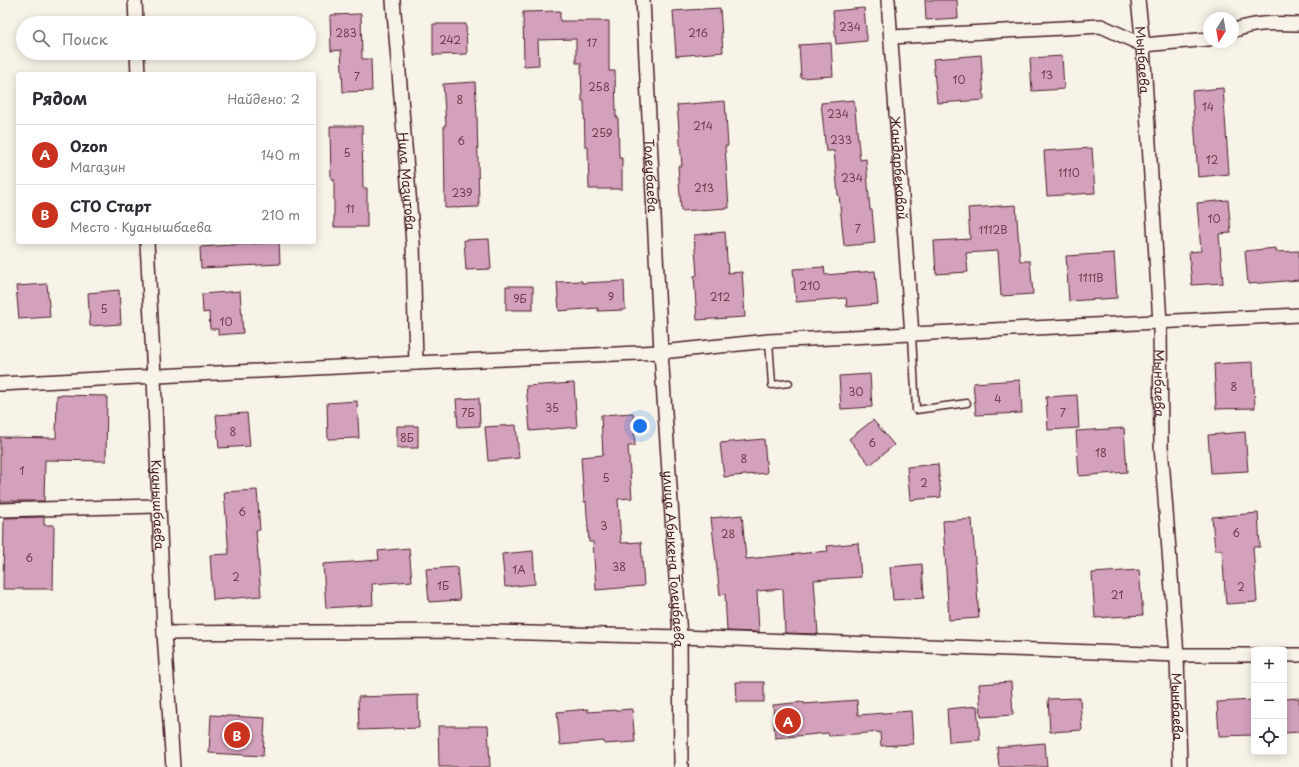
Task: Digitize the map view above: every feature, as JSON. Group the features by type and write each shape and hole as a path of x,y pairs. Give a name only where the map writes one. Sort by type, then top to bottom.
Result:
{"street":[{"path":"135,0 136,16"},
{"name":"Нила Мазитова","path":"393,0 413,243 416,363"},
{"name":"Толеубаева","path":"643,0 661,352"},
{"name":"Жандарбековой","path":"888,0 912,335"},
{"name":"Мынбаева","path":"1138,0 1143,45 1160,323 1161,446 1177,655 1180,767"},
{"path":"1239,28 1244,26 1265,23 1299,24"},
{"path":"891,37 1101,26 1143,45 1203,40"},
{"path":"137,60 138,72"},
{"name":"Куанышбаева","path":"147,244 164,633 173,767"},
{"path":"0,384 661,352 769,342 1299,315"},
{"name":"улица Абыкена Толеубаева","path":"661,352 680,637 681,767"},
{"path":"0,510 158,506"},
{"path":"164,633 455,631 680,637 1177,655 1251,655"},
{"path":"1287,655 1299,655"}],"lane":[{"path":"912,335 916,410 968,403"},
{"path":"769,342 772,385 789,383"}],"building":[{"path":"925,0 957,0 958,18 926,20"},
{"path":"720,8 723,52 676,56 673,11"},
{"path":"864,8 867,41 836,44 833,11"},
{"path":"560,11 560,21 609,21 609,71 615,71 619,158 622,158 622,189 589,189 588,147 585,147 581,63 576,63 576,39 538,40 539,65 524,66 523,12"},
{"path":"361,14 362,59 371,59 372,91 343,92 341,50 331,51 330,15"},
{"path":"433,24 466,24 467,54 433,55"},
{"path":"831,43 833,76 801,78 799,45"},
{"path":"981,55 984,100 937,103 933,59"},
{"path":"1062,56 1064,89 1032,91 1030,58"},
{"path":"475,82 479,207 445,208 444,125 446,125 443,84"},
{"path":"1223,88 1229,174 1198,177 1192,91"},
{"path":"854,100 860,160 866,159 870,210 872,210 875,243 844,246 834,151 826,151 821,103"},
{"path":"725,101 728,146 725,146 729,208 681,211 678,166 682,166 677,105"},
{"path":"330,126 362,126 363,188 367,188 367,227 334,227 334,179 331,179"},
{"path":"1092,148 1095,193 1047,196 1044,151"},
{"path":"1228,200 1231,233 1219,234 1223,283 1192,285 1189,252 1201,251 1197,203"},
{"path":"1016,205 1020,261 1030,261 1033,294 1001,296 998,251 966,253 968,272 936,274 934,241 970,239 968,208"},
{"path":"725,232 728,273 742,272 745,317 697,320 694,276 697,275 694,235"},
{"path":"489,239 491,269 466,270 464,240"},
{"path":"247,244 279,244 280,264 201,268 200,247"},
{"path":"1276,248 1276,252 1299,251 1299,280 1248,284 1245,251"},
{"path":"1114,253 1117,298 1069,301 1066,256"},
{"path":"824,267 825,275 875,271 878,304 847,307 846,298 796,302 793,269"},
{"path":"582,281 582,283 624,281 625,310 598,311 598,308 559,311 557,282"},
{"path":"47,284 50,317 19,319 16,286"},
{"path":"506,286 533,286 533,310 506,310"},
{"path":"119,290 121,324 90,326 88,293"},
{"path":"240,291 243,333 218,335 218,329 210,329 209,312 203,313 202,294"},
{"path":"1253,362 1255,408 1216,409 1214,364"},
{"path":"870,374 872,407 841,409 839,376"},
{"path":"1020,380 1022,413 976,415 973,383"},
{"path":"574,383 577,427 530,431 526,386"},
{"path":"57,395 107,396 106,461 45,460 44,501 0,501 0,437 56,438"},
{"path":"1077,395 1079,428 1048,430 1046,397"},
{"path":"479,398 480,426 458,427 456,399"},
{"path":"357,401 359,438 328,439 327,403"},
{"path":"247,413 250,446 219,448 216,415"},
{"path":"633,413 635,446 628,446 632,498 618,499 621,543 641,542 644,586 596,590 593,542 589,542 586,501 584,502 581,457 603,455 601,415"},
{"path":"873,420 894,445 870,465 849,439"},
{"path":"516,425 519,458 488,461 485,427"},
{"path":"397,426 418,426 418,448 397,448"},
{"path":"1124,428 1127,472 1079,476 1076,431"},
{"path":"1245,432 1248,471 1211,473 1208,435"},
{"path":"764,439 767,473 724,477 720,443"},
{"path":"938,464 941,497 910,500 907,467"},
{"path":"257,490 260,530 256,530 261,596 213,600 210,555 229,554 224,492"},
{"path":"1258,513 1260,547 1253,547 1257,602 1226,604 1222,550 1215,550 1212,517"},
{"path":"742,515 746,559 828,551 827,546 858,543 861,577 814,580 818,634 785,633 783,589 757,591 759,632 727,631 725,594 720,595 711,518"},
{"path":"44,517 44,525 54,525 53,589 3,589 4,518"},
{"path":"972,519 979,618 949,620 943,521"},
{"path":"409,548 412,581 372,584 373,605 326,608 323,564 379,560 378,551"},
{"path":"533,551 535,584 505,587 502,554"},
{"path":"922,564 924,598 893,600 890,567"},
{"path":"457,567 460,600 429,602 426,569"},
{"path":"1139,570 1143,615 1095,618 1092,573"},
{"path":"736,682 764,682 764,702 737,702"},
{"path":"1011,682 1013,715 981,717 979,684"},
{"path":"418,695 419,728 359,730 358,697"},
{"path":"1080,698 1082,730 1050,732 1048,699"},
{"path":"1299,698 1299,732 1287,733 1287,699"},
{"path":"857,700 858,715 911,711 913,744 881,746 880,732 829,736 828,733 775,738 773,705"},
{"path":"1251,700 1251,735 1219,736 1217,702"},
{"path":"977,706 980,740 949,742 947,709"},
{"path":"588,709 588,712 632,709 635,742 604,744 604,741 560,745 557,712"},
{"path":"211,715 265,718 263,756 209,753"},
{"path":"438,726 488,726 490,767 439,767"},
{"path":"1045,743 1047,767 999,767 997,747"}],"place":[{"name":"Ozon","path":"788,721"},
{"name":"СТО Старт","path":"237,735"}]}
